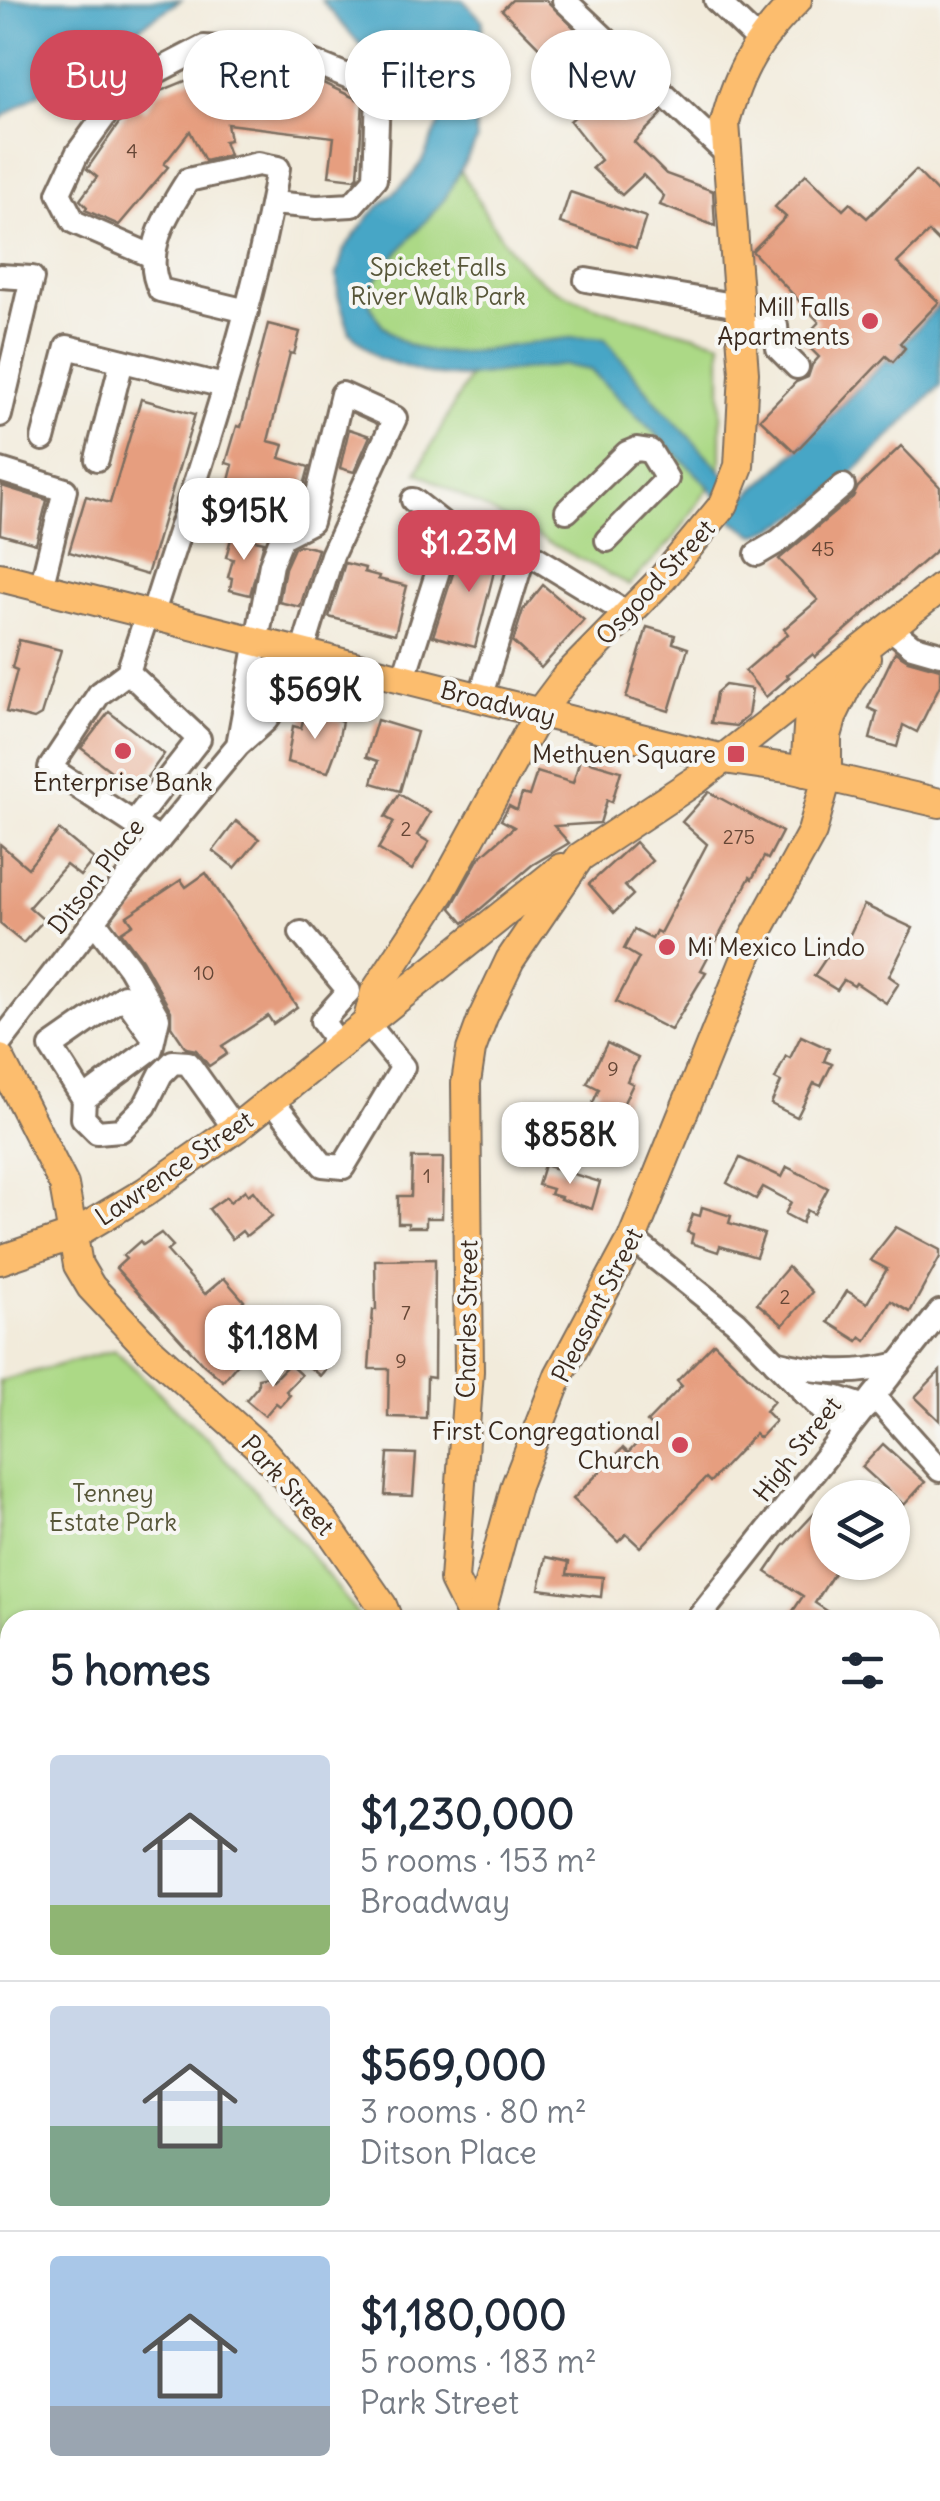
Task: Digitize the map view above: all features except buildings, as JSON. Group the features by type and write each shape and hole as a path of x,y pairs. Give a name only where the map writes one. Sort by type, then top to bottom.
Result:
{"main road":[{"name":"Osgood Street","path":"330,1053 367,1023 376,992 440,892 539,712 566,677 712,522 736,479 743,440 744,373 725,123 733,92 750,54 798,0"},
{"name":"Broadway","path":"0,577 724,759 816,774 940,804"},
{"path":"816,774 833,715 850,680 887,632 940,588"},
{"name":"Charles Street","path":"471,1610 454,1580 469,1371 466,1082 471,1050 483,1017 510,960 580,857 670,800 887,632"},
{"path":"816,774 810,713 820,685"},
{"path":"654,742 665,754 672,785 670,800"},
{"name":"Pleasant Street","path":"480,1610 516,1484 559,1375 632,1240 754,938 812,832 816,774"},
{"path":"367,1023 548,876 580,857"},
{"name":"Lawrence Street","path":"0,1260 70,1236 145,1192 330,1053"},
{"name":"Park Street","path":"0,1059 64,1186 69,1202 70,1236 78,1265 91,1287 150,1350 261,1450 322,1520 384,1610"}],"street":[{"path":"564,0 728,155"},
{"path":"716,0 760,42"},
{"path":"152,265 74,222 59,193 77,154 125,88 204,47 265,51 313,62 378,94 374,180 352,205 317,208 272,202"},
{"path":"159,840 50,768 100,694 128,672 150,615 245,319 278,168 258,164 188,180 168,211 152,265 160,290 245,319"},
{"path":"0,276 32,278 0,415"},
{"path":"586,280 776,326 778,348 797,367"},
{"path":"42,439 67,346 224,386"},
{"path":"97,459 122,361"},
{"name":"Ditson Place","path":"0,1043 159,840 293,682 332,555 395,418 342,394 311,522 282,538 271,564 238,745"},
{"path":"567,512 627,453 637,448 650,451 666,479 607,540"},
{"path":"323,468 364,480"},
{"path":"0,470 66,490 41,588"},
{"path":"756,554 779,542 843,486"},
{"path":"403,680 451,530 412,500"},
{"path":"480,698 525,551 628,614"},
{"path":"887,632 912,646 940,654"},
{"path":"128,672 198,739 135,821"},
{"path":"84,1099 151,1049 158,1018 129,967 94,921"},
{"path":"301,933 349,991 322,1021 333,1036 330,1053"},
{"path":"153,1037 124,996 51,1047 84,1099 83,1118 98,1132 121,1130 145,1106 161,1074 173,1062 188,1064 235,1128"},
{"path":"272,1100 323,1164 344,1167 403,1067 367,1023"},
{"path":"632,1240 736,1322 775,1362 798,1403 844,1434"},
{"name":"High Street","path":"699,1610 940,1312"},
{"path":"775,1362 814,1372 848,1374 899,1364"},
{"path":"798,1403 838,1398 870,1402 940,1470"}],"green space":[{"name":"Spicket Falls River Walk Park","path":"457,164 503,240 525,267 554,289 599,308 721,342 721,469 676,536 629,585 417,472 475,366 385,349 348,288"},
{"name":"Tenney Estate Park","path":"115,1350 275,1513 353,1610 0,1610 0,1381"}],"water":[{"path":"0,0 181,0 135,30 30,30 30,99 0,119"},
{"path":"321,0 463,0 483,21 482,30 347,30"},
{"path":"441,120 475,120 477,140 444,200 379,274 367,296 384,327 408,345 438,352 471,352 574,338 605,339 661,407 746,497 887,359 892,363 907,349 903,344 940,304 940,386 830,492 780,525 755,535 732,520 706,483 590,370 564,365 462,377 428,374 378,358 350,333 338,296 337,275 344,249 371,214 409,179"}],"place":[{"name":"Mill Falls Apartments","path":"870,321"},
{"name":"Enterprise Bank","path":"123,751"},
{"name":"Methuen Square","path":"736,754"},
{"name":"Mi Mexico Lindo","path":"667,947"},
{"name":"First Congregational Church","path":"680,1445"}]}
